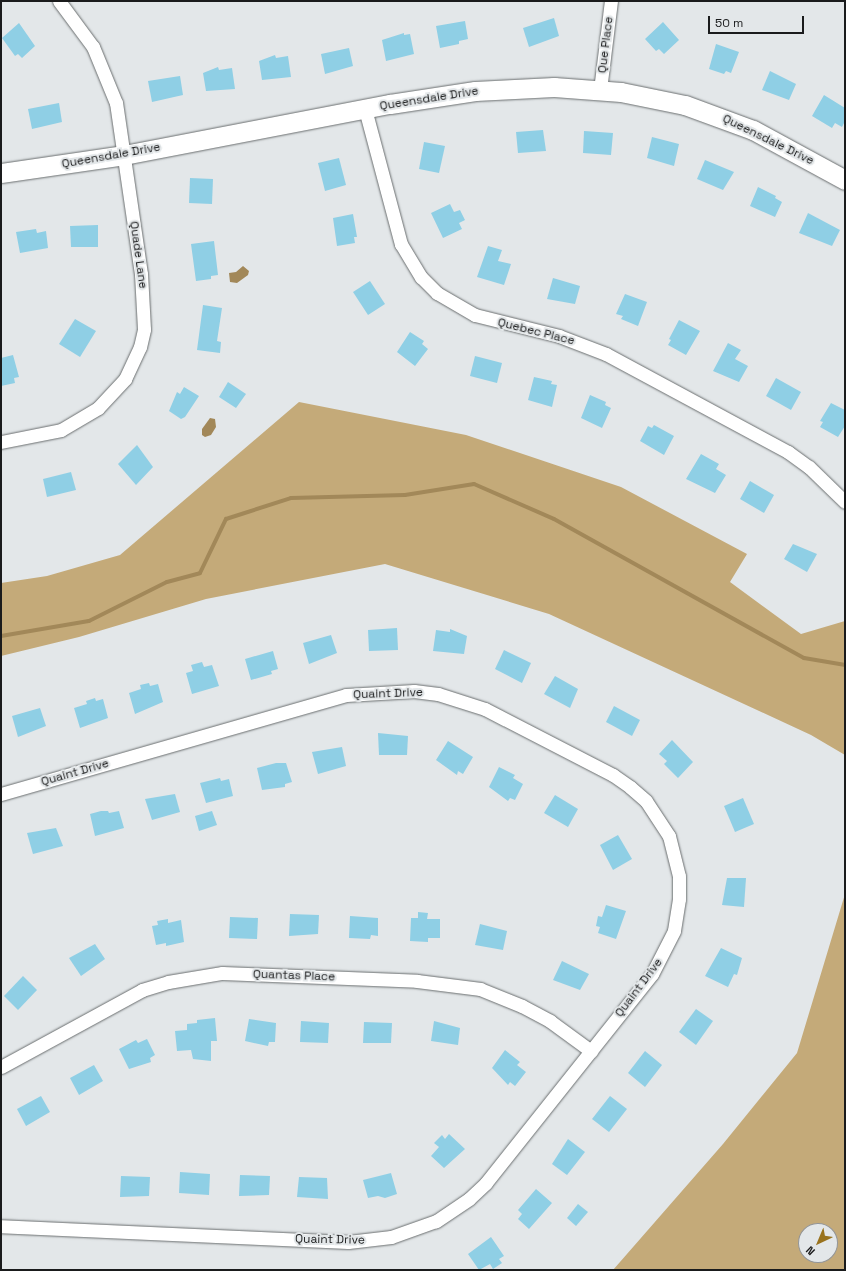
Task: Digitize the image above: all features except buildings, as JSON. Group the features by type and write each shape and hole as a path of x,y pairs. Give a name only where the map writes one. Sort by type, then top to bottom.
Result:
{"street":[{"name":"Quade Lane","path":"1,442 61,430 82,420 110,397 133,365 142,335 145,310 116,103 93,47 59,1"},
{"name":"Que Place","path":"600,90 611,1"},
{"name":"Queensdale Drive","path":"1,173 124,155 365,109 510,88 600,90 657,98 720,116 753,130 845,180"},
{"name":"Quebec Place","path":"365,109 401,244 421,277 437,293 475,315 559,336 606,354 788,452 809,467 845,502"},
{"name":"Quaint Drive","path":"1,794 346,695 414,691 450,697 485,709 613,775 630,787 659,818 671,842 679,891 674,931 652,974 486,1183 469,1199 436,1221 414,1231 372,1241 348,1242 1,1226"},
{"name":"Quantas Place","path":"1,1067 142,990 168,982 222,973 418,981 480,989 522,1006 550,1021 590,1051"}],"shaded area":[{"path":"243,266 249,271 248,275 237,283 230,282 229,273 236,272"},
{"path":"299,402 466,435 621,487 747,554 730,582 801,634 845,621 845,755 811,735 549,614 385,564 206,599 79,637 1,656 1,583 47,576 120,555"},
{"path":"210,418 215,419 216,427 211,435 205,437 202,435 202,429"},
{"path":"845,894 845,1270 613,1270 723,1144 797,1053"}],"waterway":[{"path":"1,636 89,621 167,582 200,573 226,519 291,498 405,495 474,484 554,519 804,658 845,665"}]}
